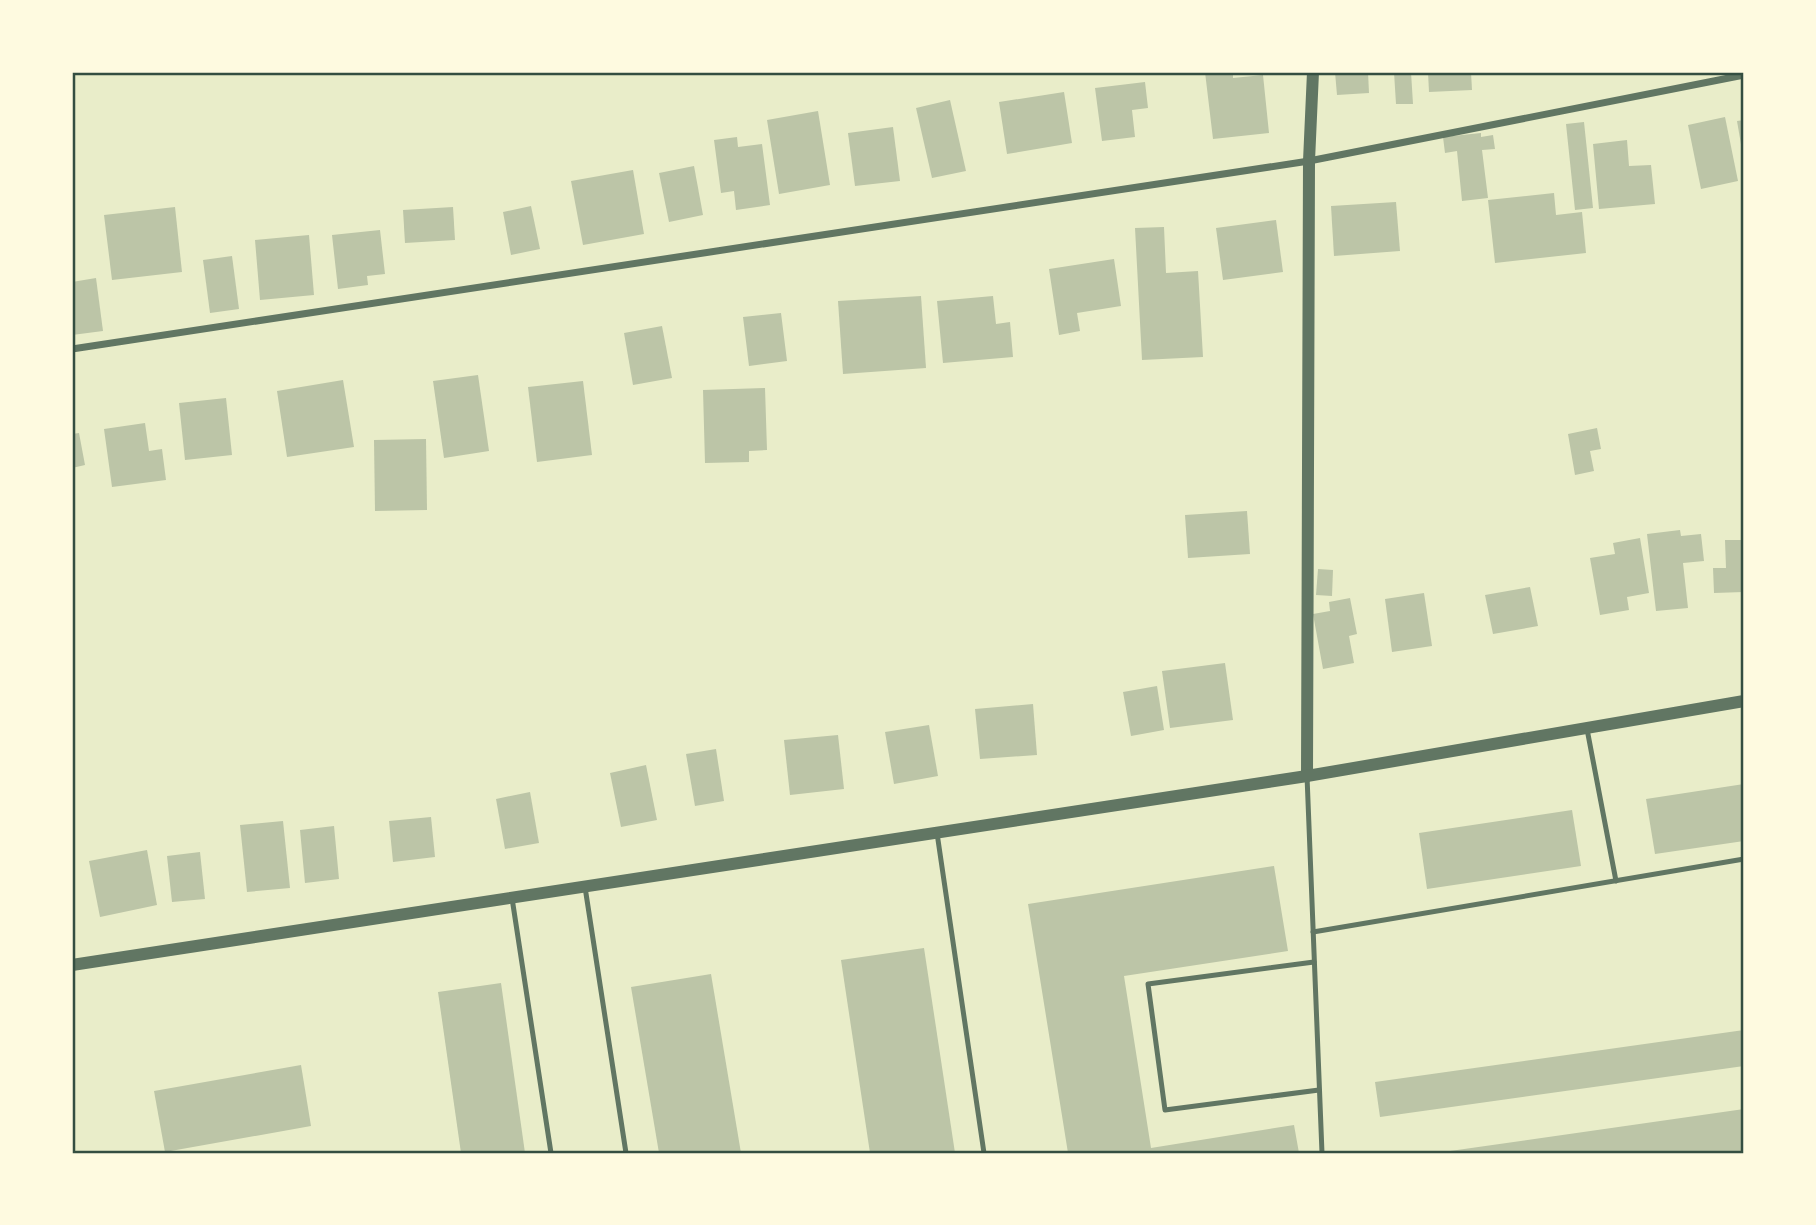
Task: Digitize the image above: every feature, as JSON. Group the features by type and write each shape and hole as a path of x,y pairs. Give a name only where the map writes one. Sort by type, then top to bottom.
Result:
{"street":[{"path":"1307,776 1309,161 1313,72"},
{"path":"72,349 1309,161 1744,75"},
{"path":"72,965 1307,776 1744,701"}],"lane":[{"path":"1587,728 1615,880"},
{"path":"1307,776 1322,1153"},
{"path":"937,833 985,1153"},
{"path":"1313,932 1744,859"},
{"path":"586,887 626,1153"},
{"path":"512,898 551,1153"},
{"path":"1314,962 1148,984 1165,1110 1319,1090"}],"building":[{"path":"1205,72 1233,72 1233,78 1263,75 1269,133 1213,139"},
{"path":"1335,72 1368,72 1369,93 1337,95"},
{"path":"1394,72 1411,72 1413,104 1396,104"},
{"path":"1428,72 1471,72 1472,90 1429,92"},
{"path":"1145,82 1148,108 1132,110 1135,137 1102,141 1095,88"},
{"path":"1064,92 1072,143 1007,154 999,102"},
{"path":"950,100 966,171 932,178 916,108"},
{"path":"818,111 830,185 779,194 767,120"},
{"path":"1725,117 1738,181 1701,189 1688,125"},
{"path":"1744,120 1744,156 1743,156 1737,121"},
{"path":"1584,122 1593,208 1575,210 1566,124"},
{"path":"893,127 900,181 855,186 848,133"},
{"path":"1481,133 1481,137 1493,135 1495,149 1482,150 1488,198 1462,201 1457,151 1445,153 1443,137"},
{"path":"737,137 738,147 762,144 770,205 736,210 734,191 721,193 714,140"},
{"path":"1627,140 1629,166 1651,165 1655,204 1599,209 1593,144"},
{"path":"694,166 703,215 669,222 659,173"},
{"path":"633,170 644,234 583,245 571,181"},
{"path":"1554,193 1556,215 1582,212 1586,253 1495,263 1488,200"},
{"path":"1396,202 1400,251 1334,256 1331,206"},
{"path":"531,206 540,249 511,255 503,212"},
{"path":"175,207 182,272 112,280 104,215"},
{"path":"453,207 455,240 405,243 403,210"},
{"path":"1276,220 1283,272 1223,280 1216,228"},
{"path":"1164,227 1166,273 1198,271 1203,357 1142,360 1135,228"},
{"path":"380,230 385,274 367,276 368,285 338,289 332,235"},
{"path":"309,235 314,295 260,300 255,240"},
{"path":"232,256 239,309 210,313 203,260"},
{"path":"1114,259 1121,306 1077,313 1080,331 1059,335 1049,269"},
{"path":"96,278 103,331 72,335 72,282"},
{"path":"921,296 926,368 843,374 838,301"},
{"path":"993,296 996,324 1010,322 1013,357 943,363 937,301"},
{"path":"781,313 787,361 749,366 743,317"},
{"path":"662,326 672,378 633,385 624,333"},
{"path":"478,375 489,451 444,458 433,381"},
{"path":"343,380 354,447 287,457 277,391"},
{"path":"583,381 592,455 537,462 528,387"},
{"path":"765,388 767,450 749,451 749,462 705,463 703,390"},
{"path":"226,398 232,455 185,460 179,403"},
{"path":"145,423 149,451 162,449 166,480 112,487 104,429"},
{"path":"1597,428 1601,449 1590,451 1594,471 1575,475 1568,434"},
{"path":"79,433 85,465 72,468 72,434"},
{"path":"426,439 427,510 375,511 374,440"},
{"path":"1247,511 1250,554 1188,558 1185,515"},
{"path":"1680,530 1681,536 1701,534 1704,561 1683,563 1688,608 1656,611 1647,534"},
{"path":"1640,538 1649,593 1627,597 1629,610 1600,615 1590,558 1615,554 1613,543"},
{"path":"1725,540 1744,540 1744,592 1714,593 1713,568 1726,568"},
{"path":"1318,569 1333,570 1332,596 1316,595"},
{"path":"1530,587 1538,626 1493,634 1485,595"},
{"path":"1424,593 1432,646 1392,652 1385,599"},
{"path":"1350,598 1357,634 1349,636 1354,663 1323,669 1313,614 1330,611 1329,602"},
{"path":"1225,663 1233,720 1170,728 1162,671"},
{"path":"1157,686 1164,730 1131,736 1123,692"},
{"path":"1033,704 1037,755 980,759 975,709"},
{"path":"929,725 938,776 894,784 885,732"},
{"path":"838,735 844,789 790,795 784,740"},
{"path":"716,749 724,801 695,806 686,754"},
{"path":"646,765 657,820 621,827 610,773"},
{"path":"1744,784 1744,841 1655,854 1646,799"},
{"path":"530,792 539,843 505,849 496,799"},
{"path":"1572,810 1581,866 1427,889 1419,833"},
{"path":"431,817 435,857 393,862 389,821"},
{"path":"283,821 290,888 247,892 240,825"},
{"path":"334,826 339,879 305,883 300,830"},
{"path":"147,850 157,905 100,917 89,861"},
{"path":"200,852 205,899 172,902 167,856"},
{"path":"1274,866 1288,951 1124,976 1151,1148 1294,1125 1299,1153 1068,1153 1028,904"},
{"path":"924,948 955,1153 870,1153 841,960"},
{"path":"711,974 741,1153 659,1153 631,987"},
{"path":"501,983 525,1153 461,1153 438,992"},
{"path":"1744,1030 1744,1066 1380,1117 1375,1082"},
{"path":"301,1065 311,1126 165,1152 154,1091"},
{"path":"1744,1109 1744,1153 1443,1153 1443,1152"}]}
